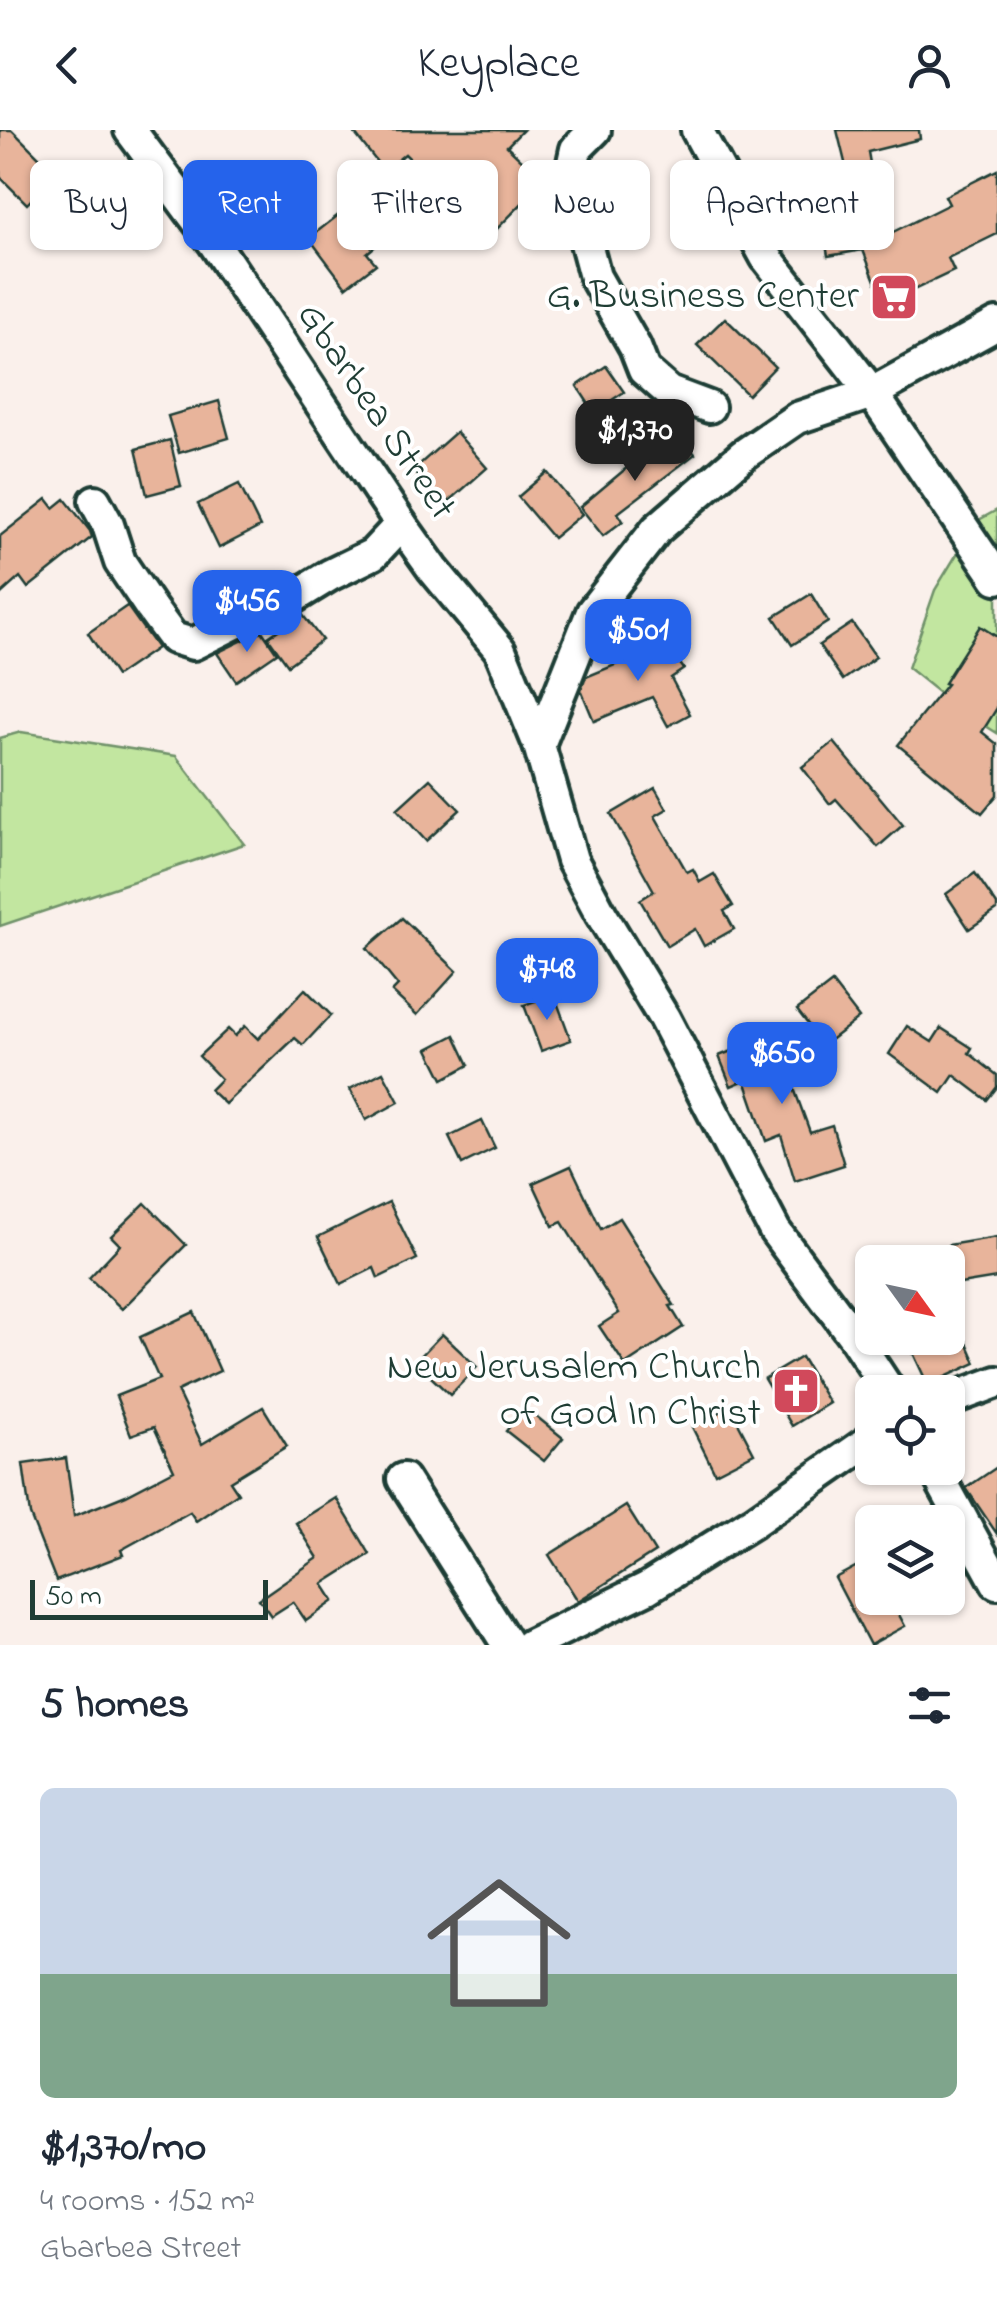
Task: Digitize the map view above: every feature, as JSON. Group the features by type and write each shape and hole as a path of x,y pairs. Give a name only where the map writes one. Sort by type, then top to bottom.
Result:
{"street":[{"name":"Gbarbea Street","path":"130,130 214,243 400,524 500,650 539,745 572,860 664,1018 775,1231 879,1375"},
{"path":"595,130 576,149 568,186 595,278 644,370 669,392 709,407"},
{"path":"697,130 766,258 872,393 997,578"},
{"path":"539,745 592,612 657,529 743,455 797,418 872,393 997,324"},
{"path":"95,501 120,562 150,608 173,638 193,644 286,602 373,554 400,524"},
{"path":"965,1394 997,1382"},
{"path":"530,1645 646,1588 753,1522 855,1451"},
{"path":"404,1479 508,1645"},
{"path":"943,1485 997,1582"}],"green space":[{"path":"997,510 997,733 959,709 908,668 935,590 977,521"},
{"path":"21,732 176,756 244,844 0,926 0,738"}],"building":[{"path":"0,130 12,130 42,160 30,160 30,201 27,204 0,177"},
{"path":"352,130 523,130 507,146 522,160 518,160 518,207 498,228 498,160 411,160 405,154 398,160 375,160"},
{"path":"837,130 919,130 920,139 868,152 869,160 844,160"},
{"path":"997,170 997,234 948,258 954,271 884,304 863,250 894,250 894,232 949,204 945,196"},
{"path":"337,216 337,250 371,250 367,253 376,264 346,287 317,249 317,232"},
{"path":"827,250 863,250 828,256"},
{"path":"725,318 775,367 748,395 697,345"},
{"path":"606,366 624,392 594,412 577,386"},
{"path":"219,401 229,438 179,453 168,416"},
{"path":"456,432 487,468 444,506 413,470"},
{"path":"678,432 695,454 618,513 623,521 603,536 580,507"},
{"path":"170,440 181,486 147,495 136,449"},
{"path":"547,472 582,514 553,538 518,497"},
{"path":"239,484 260,527 219,548 198,504"},
{"path":"47,499 54,508 65,499 92,537 28,588 20,577 0,595 0,536"},
{"path":"811,594 828,622 792,645 774,617"},
{"path":"127,606 157,648 116,676 88,633"},
{"path":"302,614 322,640 288,665 268,637"},
{"path":"852,623 876,657 843,680 819,645"},
{"path":"980,626 997,637 997,708 982,732 997,744 997,795 982,813 898,745 947,684 944,683"},
{"path":"262,631 277,653 236,681 217,653"},
{"path":"659,635 684,669 671,678 690,714 668,726 652,697 594,721 581,690 586,677 620,663"},
{"path":"834,742 903,825 878,847 836,799 830,804 802,767"},
{"path":"430,779 460,810 426,841 397,809"},
{"path":"655,788 667,809 655,816 687,872 693,869 700,882 714,874 733,906 724,911 734,929 704,946 695,929 667,946 640,900 654,891 611,814"},
{"path":"975,873 997,910 969,929 946,894"},
{"path":"402,918 457,971 417,1015 392,992 398,986 367,948"},
{"path":"832,983 859,1018 824,1045 797,1010"},
{"path":"305,989 331,1015 303,1045 295,1038 225,1104 210,1090 221,1079 199,1056 228,1029 235,1036 245,1026 258,1039"},
{"path":"554,994 571,1040 541,1051 524,1005"},
{"path":"907,1026 932,1042 941,1028 972,1048 969,1053 997,1075 997,1087 987,1100 954,1075 942,1093 889,1054"},
{"path":"774,1034 810,1132 832,1125 844,1165 795,1181 781,1135 766,1141 745,1080 731,1086 719,1056"},
{"path":"455,1035 469,1065 443,1079 428,1049"},
{"path":"383,1072 399,1102 366,1120 350,1089"},
{"path":"482,1121 495,1148 462,1164 449,1137"},
{"path":"571,1166 601,1229 619,1218 674,1305 670,1306 683,1327 625,1365 599,1326 619,1313 562,1222 553,1226 533,1183"},
{"path":"389,1202 417,1259 378,1278 374,1268 341,1284 318,1237"},
{"path":"145,1203 186,1245 122,1309 89,1278 120,1245 111,1236"},
{"path":"997,1237 997,1278 965,1283 965,1245 948,1245"},
{"path":"194,1312 220,1371 177,1391 202,1444 263,1407 287,1446 230,1481 238,1493 196,1521 190,1512 121,1550 123,1555 56,1581 30,1515 23,1464 66,1458 74,1516 174,1470 154,1427 131,1435 116,1396 159,1379 140,1337"},
{"path":"442,1334 477,1367 450,1395 415,1362"},
{"path":"965,1338 976,1363 950,1375 923,1375 914,1355 965,1355"},
{"name":"New Jerusalem Church of God In Christ","path":"801,1357 829,1403 792,1426 764,1379"},
{"path":"730,1407 754,1453 715,1473 692,1427"},
{"path":"526,1408 563,1438 544,1461 506,1431"},
{"path":"997,1467 997,1534 966,1488"},
{"path":"336,1498 370,1554 323,1584 334,1601 306,1621 293,1602 271,1616 259,1599 318,1558 296,1523"},
{"path":"626,1506 655,1552 578,1601 549,1555"},
{"path":"855,1567 855,1615 899,1615 905,1626 870,1645 835,1578"}],"place":[{"name":"G. Business Center","path":"894,297"},
{"name":"New Jerusalem Church of God In Christ","path":"796,1391"}]}
